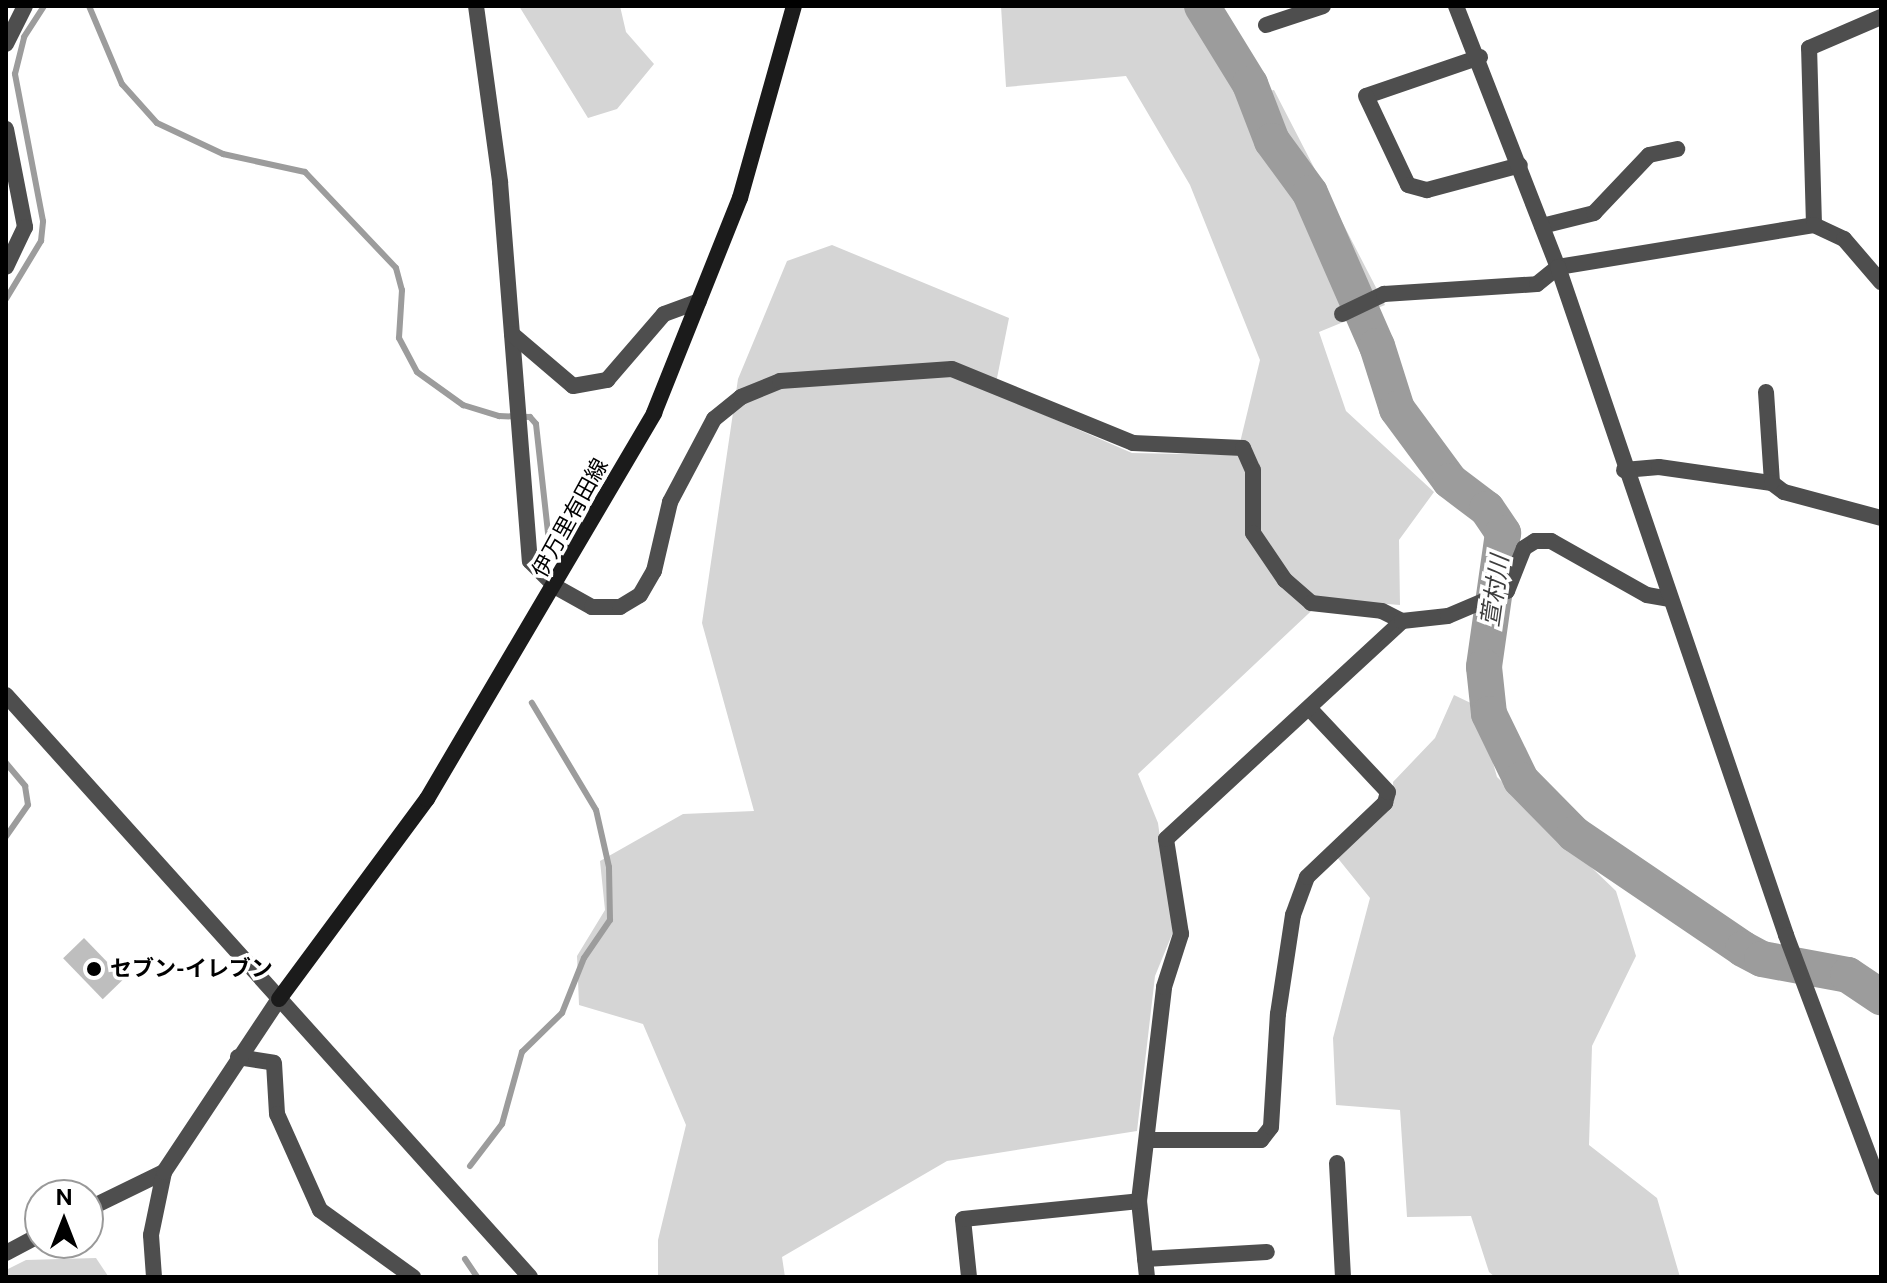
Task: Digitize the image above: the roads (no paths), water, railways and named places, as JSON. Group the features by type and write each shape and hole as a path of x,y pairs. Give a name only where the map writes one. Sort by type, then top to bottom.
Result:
{"main road":[{"name":"伊万里有田線","path":"279,999 427,799 556,587 654,413 740,198 794,6"}],"street":[{"path":"6,44 25,6"},
{"path":"476,6 512,334 530,561 556,587 592,607 620,607 640,595 654,571 670,502 714,419 741,397 780,381 952,369 1133,443 1243,448 1253,470 1253,533 1285,580 1311,603 1382,611 1402,621 1423,622 1473,608 1507,591 1524,548 1551,541 1647,595 1669,599"},
{"path":"1266,25 1323,6"},
{"path":"1456,6 1480,57 1558,267 1669,599 1881,1188"},
{"path":"1814,225 1809,48 1881,17"},
{"path":"1480,57 1366,96 1408,185 1427,190 1520,165"},
{"path":"6,129 25,227 6,267"},
{"path":"1542,226 1594,213 1649,155 1677,149"},
{"path":"1342,314 1384,294 1537,284 1558,267 1814,225 1844,239 1881,282"},
{"path":"512,334 573,386 607,380 664,314 699,301"},
{"path":"1766,392 1772,483"},
{"path":"1624,470 1659,467 1772,483 1784,492 1880,514"},
{"path":"1147,1277 1139,1201 1164,987 1181,934 1166,839 1402,621"},
{"path":"6,695 530,1277"},
{"path":"1148,1140 1261,1140 1271,1127 1278,1014 1293,915 1307,877 1385,803 1388,792 1309,708"},
{"path":"154,1277 151,1235 164,1172 279,999"},
{"path":"238,1057 274,1063 277,1114 320,1210 413,1277"},
{"path":"1337,1163 1343,1277"},
{"path":"104,1201 164,1172"},
{"path":"969,1277 963,1219 1139,1201"},
{"path":"6,1253 24,1243"},
{"path":"1145,1259 1267,1252"}],"waterway":[{"path":"6,299 41,241 43,221 15,74 24,37 44,6"},
{"path":"89,6 122,84 157,123 223,154 305,172 396,268 402,290 399,338 417,372 463,405 499,416 530,417 536,424 548,533"},
{"name":"萱村川","path":"1202,6 1250,84 1272,141 1310,193 1377,346 1397,409 1450,481 1487,509 1503,533 1484,667 1489,714 1521,780 1574,834 1743,949 1762,959 1848,975 1881,997"},
{"path":"470,1166 502,1124 522,1052 562,1013 584,958 610,920 609,867 596,810 532,703"},
{"path":"6,763 25,786 28,805 6,837"},
{"path":"465,1259 477,1277"}],"place":[{"name":"セブン-イレブン","path":"94,969"}]}
